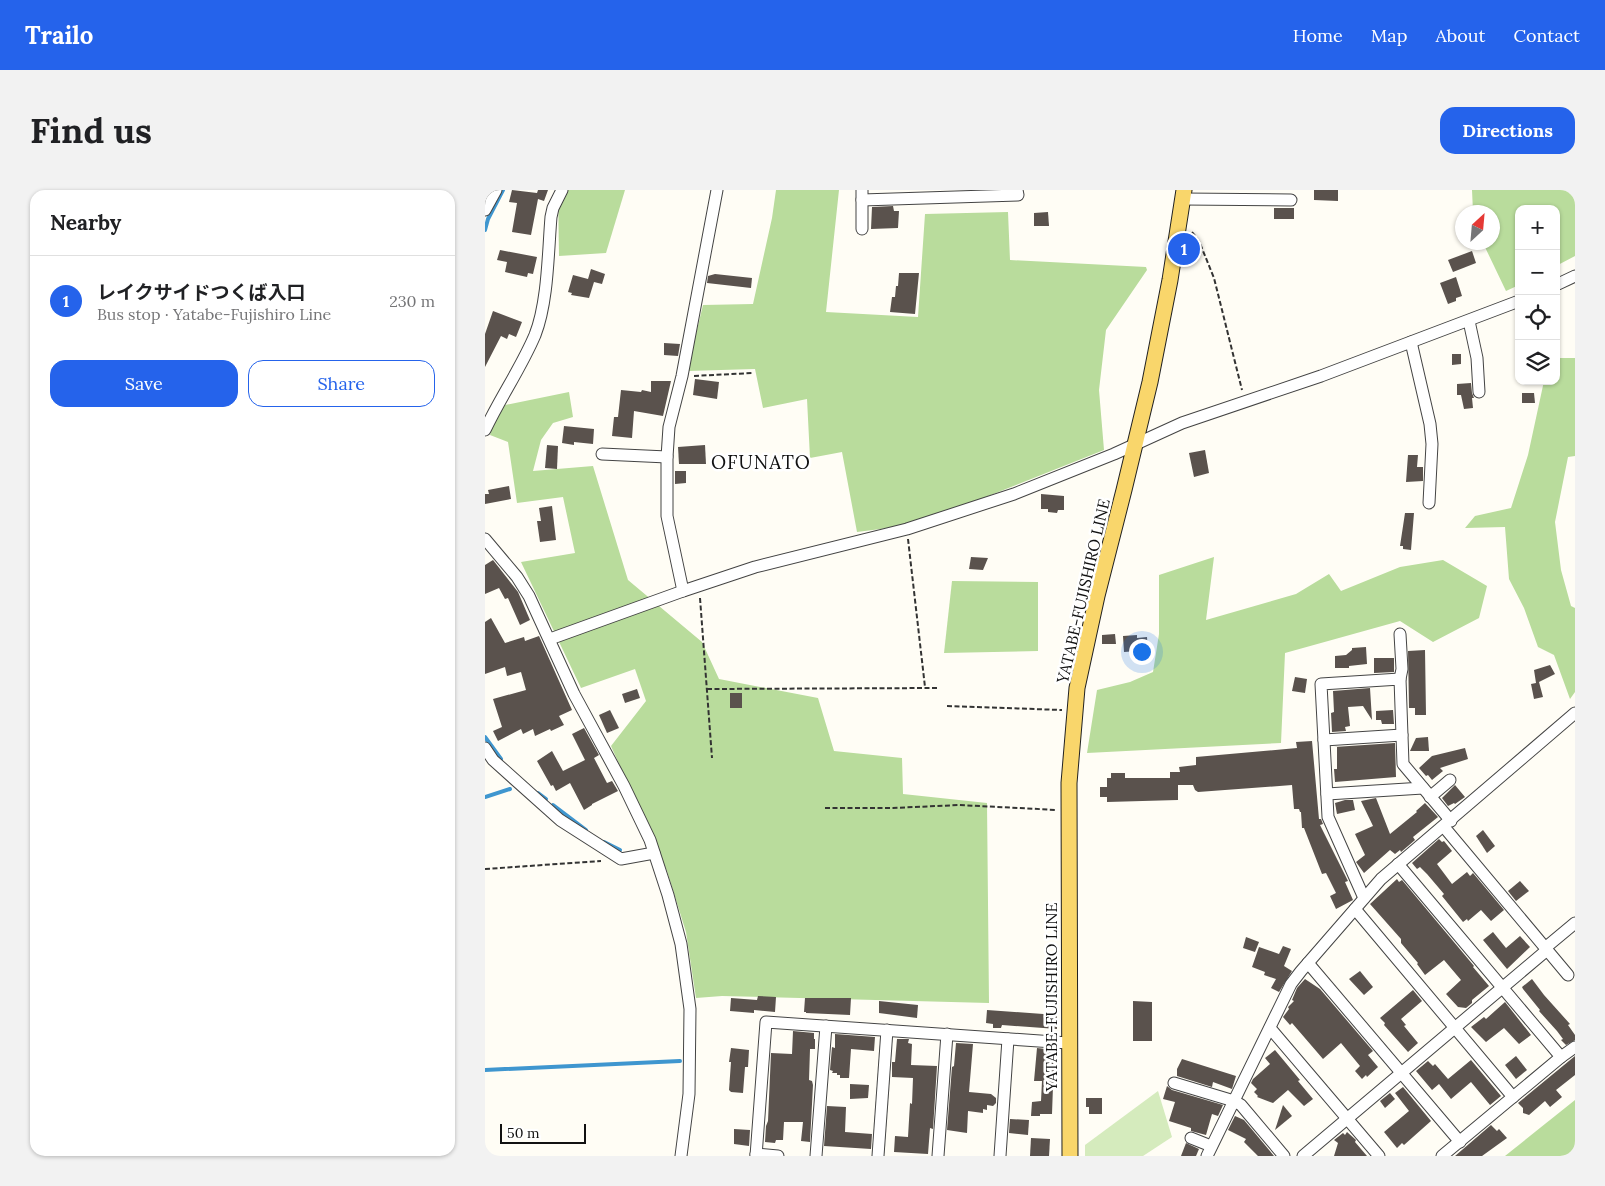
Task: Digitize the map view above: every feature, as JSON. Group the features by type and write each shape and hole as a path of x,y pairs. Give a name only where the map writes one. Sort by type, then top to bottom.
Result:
{"main road":[{"name":"YATABE-FUJISHIRO LINE","path":"1070,1156 1069,809 1071,741 1077,688 1085,643 1136,443 1161,324 1183,194"}],"street":[{"path":"485,210 496,190"},
{"path":"485,430 527,351 539,321 543,306 554,190"},
{"path":"553,208 562,190"},
{"path":"683,591 667,516 669,427 682,376 717,190"},
{"path":"862,229 862,195 1018,195 1017,190"},
{"path":"1183,194 1291,200"},
{"path":"1560,283 1575,276"},
{"path":"550,640 683,591 755,567 907,529 1015,494 1182,424 1321,376 1515,303"},
{"path":"1469,321 1477,358 1479,392"},
{"path":"1411,342 1430,424 1432,444 1429,503"},
{"path":"603,454 667,457"},
{"path":"485,540 517,577 529,596 574,694 624,786 650,840 668,895 681,944 690,1009 689,1094 681,1156"},
{"path":"1400,634 1403,764 1427,793 1447,824 1567,975"},
{"path":"1364,898 1328,816 1321,684 1400,679"},
{"path":"1191,1138 1209,1151 1291,984 1381,879 1575,713"},
{"path":"1324,740 1402,735"},
{"path":"485,748 493,760 560,820 621,859 654,853"},
{"path":"1327,794 1427,793 1450,780"},
{"path":"1399,864 1561,1056"},
{"path":"1355,909 1513,1098"},
{"path":"1303,1156 1455,1028 1575,923"},
{"path":"1309,963 1460,1142"},
{"path":"779,1156 756,1155 766,1022 1069,1043"},
{"path":"817,1156 826,1026"},
{"path":"1270,1028 1379,1156"},
{"path":"878,1156 887,1030"},
{"path":"938,1156 947,1034"},
{"path":"1000,1156 1008,1039"},
{"path":"1442,1156 1561,1056 1575,1047"},
{"path":"1174,1083 1234,1101 1241,1105 1284,1156"}],"path":[{"path":"1178,227 1187,228 1199,241 1214,278 1246,401"},
{"path":"682,376 753,373"},
{"path":"907,529 925,687"},
{"path":"699,586 712,758"},
{"path":"707,689 937,688"},
{"path":"947,706 1075,711"},
{"path":"825,808 893,808 959,805 1069,809"},
{"path":"485,869 621,859"}],"green space":[{"path":"558,190 625,190 606,253 559,256"},
{"path":"776,190 839,190 826,312 918,317 925,214 1008,212 1010,260 1146,267 1147,270 1106,330 1099,390 1104,450 973,502 904,526 857,532 842,452 810,458 807,399 763,408 755,369 687,371 703,305 753,304 772,218"},
{"path":"1472,190 1575,190 1575,256 1560,264 1560,205 1515,205 1515,287 1506,291 1486,250 1500,250 1500,205 1473,205"},
{"path":"1560,358 1575,358 1575,456 1568,457 1555,522 1561,570 1571,606 1575,608 1575,692 1570,699 1554,655 1538,647 1524,608 1509,579 1505,527 1465,528 1475,516 1511,508 1528,455 1543,385 1560,385"},
{"path":"569,392 573,417 553,423 541,440 533,471 593,466 628,580 702,642 719,679 818,698 834,751 902,758 903,794 987,803 989,1003 722,996 696,998 686,932 667,871 611,746 646,701 635,669 581,688 521,562 575,553 563,497 517,503 508,442 490,435 495,417 505,405"},
{"path":"1214,557 1206,620 1296,594 1329,574 1341,591 1400,567 1443,560 1487,586 1479,618 1433,642 1400,621 1285,653 1281,743 1087,753 1097,690 1130,682 1153,672 1159,634 1159,575"},
{"path":"952,581 1038,582 1038,651 944,653"},
{"path":"1158,1091 1172,1137 1143,1156 1085,1156 1085,1145"},
{"path":"1575,1100 1575,1156 1505,1156"}],"building":[{"path":"512,190 537,193 538,190 548,190 544,201 538,199 531,235 512,232 517,203 509,202"},
{"path":"1314,190 1338,190 1338,201 1314,200"},
{"path":"893,206 894,211 899,211 898,228 871,229 872,207"},
{"path":"1274,208 1294,208 1294,219 1274,219"},
{"path":"1048,212 1049,226 1034,226 1034,213"},
{"path":"500,250 537,257 533,274 528,273 527,277 505,272 507,262 497,260"},
{"path":"1472,251 1476,263 1453,272 1448,260"},
{"path":"591,269 605,274 602,284 594,282 589,298 571,295 572,293 568,292 573,275 588,279"},
{"path":"899,273 919,273 915,314 890,312 892,297 895,297 896,286 898,286"},
{"path":"715,274 752,278 751,288 707,283 708,276"},
{"path":"1456,277 1462,296 1448,304 1440,283"},
{"path":"493,311 522,322 516,337 509,334 507,339 501,336 485,367 485,334"},
{"path":"664,343 680,344 678,356 664,355"},
{"path":"1452,354 1461,354 1461,364 1452,365"},
{"path":"695,379 719,382 717,399 693,395"},
{"path":"651,381 671,381 663,416 634,411 632,438 612,436 614,417 618,417 621,390 651,392"},
{"path":"1471,383 1474,398 1472,398 1473,408 1464,409 1461,395 1457,395 1457,384"},
{"path":"1522,393 1534,393 1535,403 1522,403"},
{"path":"564,426 594,429 593,444 574,442 574,445 562,443"},
{"path":"547,445 558,446 557,469 545,468"},
{"path":"705,445 706,464 679,464 678,447"},
{"path":"1205,450 1209,473 1194,477 1189,453"},
{"path":"1408,455 1418,455 1417,467 1423,467 1423,481 1406,482"},
{"path":"675,471 686,471 686,483 675,484"},
{"path":"509,486 511,499 485,504 485,494 489,494 488,490"},
{"path":"1041,494 1064,496 1064,510 1058,510 1057,513 1048,512 1048,509 1041,509"},
{"path":"552,506 556,540 540,542 537,521 541,521 539,508"},
{"path":"1405,513 1414,513 1411,550 1403,549 1403,546 1400,546"},
{"path":"971,557 988,558 983,570 969,569"},
{"path":"493,560 518,592 530,620 520,625 508,598 505,599 499,588 485,594 485,565"},
{"path":"491,618 505,643 524,637 525,641 539,636 572,710 559,716 564,725 535,736 533,729 523,734 521,729 498,741 493,731 502,727 493,699 526,690 521,672 507,676 505,667 485,674 485,622"},
{"path":"1115,634 1116,644 1102,644 1102,635"},
{"path":"1137,635 1137,638 1147,637 1148,653 1138,654 1138,651 1124,652 1123,636"},
{"path":"1366,647 1367,664 1349,666 1349,668 1335,668 1335,656 1346,655 1352,648"},
{"path":"1425,650 1426,715 1415,715 1415,708 1409,708 1408,651"},
{"path":"1374,658 1394,658 1394,672 1374,673"},
{"path":"1550,665 1555,674 1539,682 1543,697 1534,699 1531,684 1536,683 1534,670"},
{"path":"1295,677 1307,679 1305,693 1292,691"},
{"path":"1370,688 1372,720 1363,706 1348,707 1350,726 1345,727 1346,731 1332,732 1331,713 1334,712 1333,691"},
{"path":"637,689 640,698 625,703 622,694"},
{"path":"730,693 742,693 742,708 730,708"},
{"path":"610,710 619,728 607,733 599,715"},
{"path":"1393,710 1394,724 1382,724 1381,720 1376,720 1376,711"},
{"path":"584,728 599,755 594,758 607,783 612,781 618,791 584,810 570,783 556,791 553,785 551,786 537,761 552,751 563,771 585,760 572,734"},
{"path":"1428,737 1429,751 1410,751 1416,738"},
{"path":"1312,741 1319,819 1321,819 1323,824 1320,825 1348,881 1345,882 1353,900 1336,909 1330,896 1336,893 1326,873 1322,874 1304,828 1302,828 1301,812 1299,809 1294,809 1292,785 1198,792 1193,785 1178,785 1178,800 1107,802 1107,797 1100,797 1100,787 1107,787 1107,778 1111,778 1111,773 1125,773 1125,778 1170,778 1170,772 1180,772 1179,767 1196,765 1196,757 1297,748 1296,742"},
{"path":"1395,743 1396,777 1335,782 1334,769 1337,769 1337,747 1334,747"},
{"path":"1465,748 1468,759 1440,768 1443,771 1432,780 1419,768 1432,756"},
{"path":"1455,785 1465,797 1455,804 1448,806 1442,798"},
{"path":"1376,798 1390,834 1425,803 1438,817 1413,837 1415,840 1401,852 1400,850 1395,854 1390,850 1364,873 1356,862 1365,855 1355,834 1373,826 1361,801"},
{"path":"1353,800 1355,810 1337,814 1335,803"},
{"path":"1483,830 1495,846 1487,853 1476,836"},
{"path":"1439,839 1442,842 1444,841 1452,851 1437,864 1452,884 1467,872 1470,876 1473,873 1504,910 1491,921 1481,910 1468,921 1467,919 1463,922 1442,896 1444,894 1427,874 1420,867 1417,869 1412,863"},
{"path":"1397,879 1399,882 1402,880 1489,986 1472,1000 1472,1003 1466,1008 1458,1007 1446,994 1461,980 1444,960 1425,975 1418,963 1401,943 1401,939 1370,904"},
{"path":"1520,881 1529,891 1516,901 1508,891"},
{"path":"1493,932 1506,948 1520,936 1530,947 1507,969 1483,940"},
{"path":"1246,937 1259,942 1255,952 1243,948"},
{"path":"1283,946 1291,949 1284,966 1292,971 1279,992 1271,988 1276,979 1264,975 1265,972 1252,967 1259,947 1279,954"},
{"path":"1360,971 1373,987 1364,995 1349,979"},
{"path":"1305,979 1320,989 1373,1051 1368,1055 1378,1067 1367,1077 1366,1075 1362,1079 1355,1071 1360,1066 1341,1043 1323,1059 1292,1023 1290,1025 1283,1017 1289,1009 1288,1007 1294,1001 1292,1000 1297,988"},
{"path":"1532,979 1570,1024 1568,1025 1575,1035 1575,1040 1566,1045 1523,989 1522,987"},
{"path":"1413,990 1422,1001 1401,1019 1406,1025 1404,1026 1418,1043 1408,1052 1380,1018"},
{"path":"758,996 776,997 775,1012 754,1010 754,1013 730,1011 731,998 757,1000"},
{"path":"805,998 851,998 850,1015 806,1013 804,1012"},
{"path":"879,1001 918,1005 917,1018 879,1013"},
{"path":"1133,1001 1152,1002 1152,1041 1133,1041"},
{"path":"1505,1002 1531,1035 1519,1044 1504,1028 1486,1042 1471,1027 1484,1017 1486,1019"},
{"path":"987,1010 1057,1015 1057,1029 1002,1025 1001,1028 993,1028 993,1024 986,1023"},
{"path":"793,1031 814,1033 815,1039 815,1049 810,1049 809,1080 812,1081 813,1085 810,1142 801,1141 803,1122 784,1122 783,1140 776,1140 775,1143 765,1142 768,1121 771,1053 792,1054"},
{"path":"835,1034 875,1037 874,1051 851,1049 849,1078 840,1078 840,1075 832,1073 833,1071 830,1070 832,1047 835,1048"},
{"path":"897,1039 909,1039 908,1043 912,1044 911,1065 937,1066 933,1129 930,1128 928,1154 894,1152 895,1136 908,1137 913,1078 892,1077 892,1062 895,1062"},
{"path":"956,1043 973,1044 969,1092 991,1094 996,1098 996,1103 993,1106 987,1105 987,1110 983,1109 983,1113 968,1111 967,1133 947,1130 952,1067 954,1066"},
{"path":"731,1048 749,1050 748,1067 745,1067 743,1093 731,1092 729,1090"},
{"path":"1037,1048 1054,1050 1053,1069 1058,1069 1058,1083 1056,1083 1056,1086 1053,1086 1052,1114 1031,1116 1032,1102 1041,1101 1042,1081 1034,1081"},
{"path":"1275,1050 1313,1099 1304,1106 1288,1090 1273,1103 1257,1097 1254,1092 1257,1089 1251,1083 1253,1079 1270,1064 1265,1058"},
{"path":"1516,1056 1527,1070 1516,1079 1505,1065"},
{"path":"1575,1056 1575,1075 1556,1090 1562,1097 1550,1107 1545,1101 1529,1115 1523,1113 1523,1108 1518,1103"},
{"path":"1182,1059 1236,1076 1232,1089 1213,1082 1212,1087 1177,1076 1177,1069"},
{"path":"1471,1060 1501,1096 1490,1105 1471,1082 1451,1099 1439,1084 1432,1090 1416,1071 1428,1061 1433,1066 1435,1064 1448,1079"},
{"path":"850,1084 869,1085 868,1098 850,1099"},
{"path":"1167,1086 1172,1090 1223,1105 1218,1116 1212,1114 1206,1135 1191,1131 1191,1128 1169,1121 1175,1102 1163,1099"},
{"path":"1403,1087 1431,1121 1404,1145 1402,1143 1397,1148 1384,1132 1409,1111 1395,1093"},
{"path":"1390,1093 1395,1099 1385,1108 1380,1101"},
{"path":"1086,1098 1102,1098 1102,1114 1089,1114 1089,1107 1086,1107"},
{"path":"1283,1105 1292,1116 1275,1130"},
{"path":"827,1106 846,1107 845,1132 872,1134 871,1149 824,1146"},
{"path":"1235,1116 1244,1120 1274,1156 1258,1156 1244,1142 1246,1139 1228,1130"},
{"path":"1010,1119 1029,1120 1028,1135 1009,1133"},
{"path":"1491,1125 1497,1131 1499,1129 1507,1138 1482,1156 1455,1156"},
{"path":"734,1129 750,1130 749,1146 734,1144"},
{"path":"1347,1132 1356,1140 1355,1142 1367,1156 1334,1156 1338,1143 1334,1140 1343,1133 1345,1135"},
{"path":"1031,1138 1050,1139 1049,1156 1030,1156"},
{"path":"1186,1143 1199,1149 1196,1156 1181,1156"}],"waterway":[{"path":"485,230 488,219 503,190"},
{"path":"485,737 501,759"},
{"path":"485,797 510,789"},
{"path":"538,793 546,799"},
{"path":"553,805 586,830"},
{"path":"604,842 620,850"},
{"path":"485,1070 680,1061"}],"place":[{"name":"レイクサイドつくば入口","path":"1184,249"}],"district":[{"name":"OFUNATO","path":"761,462"}]}
